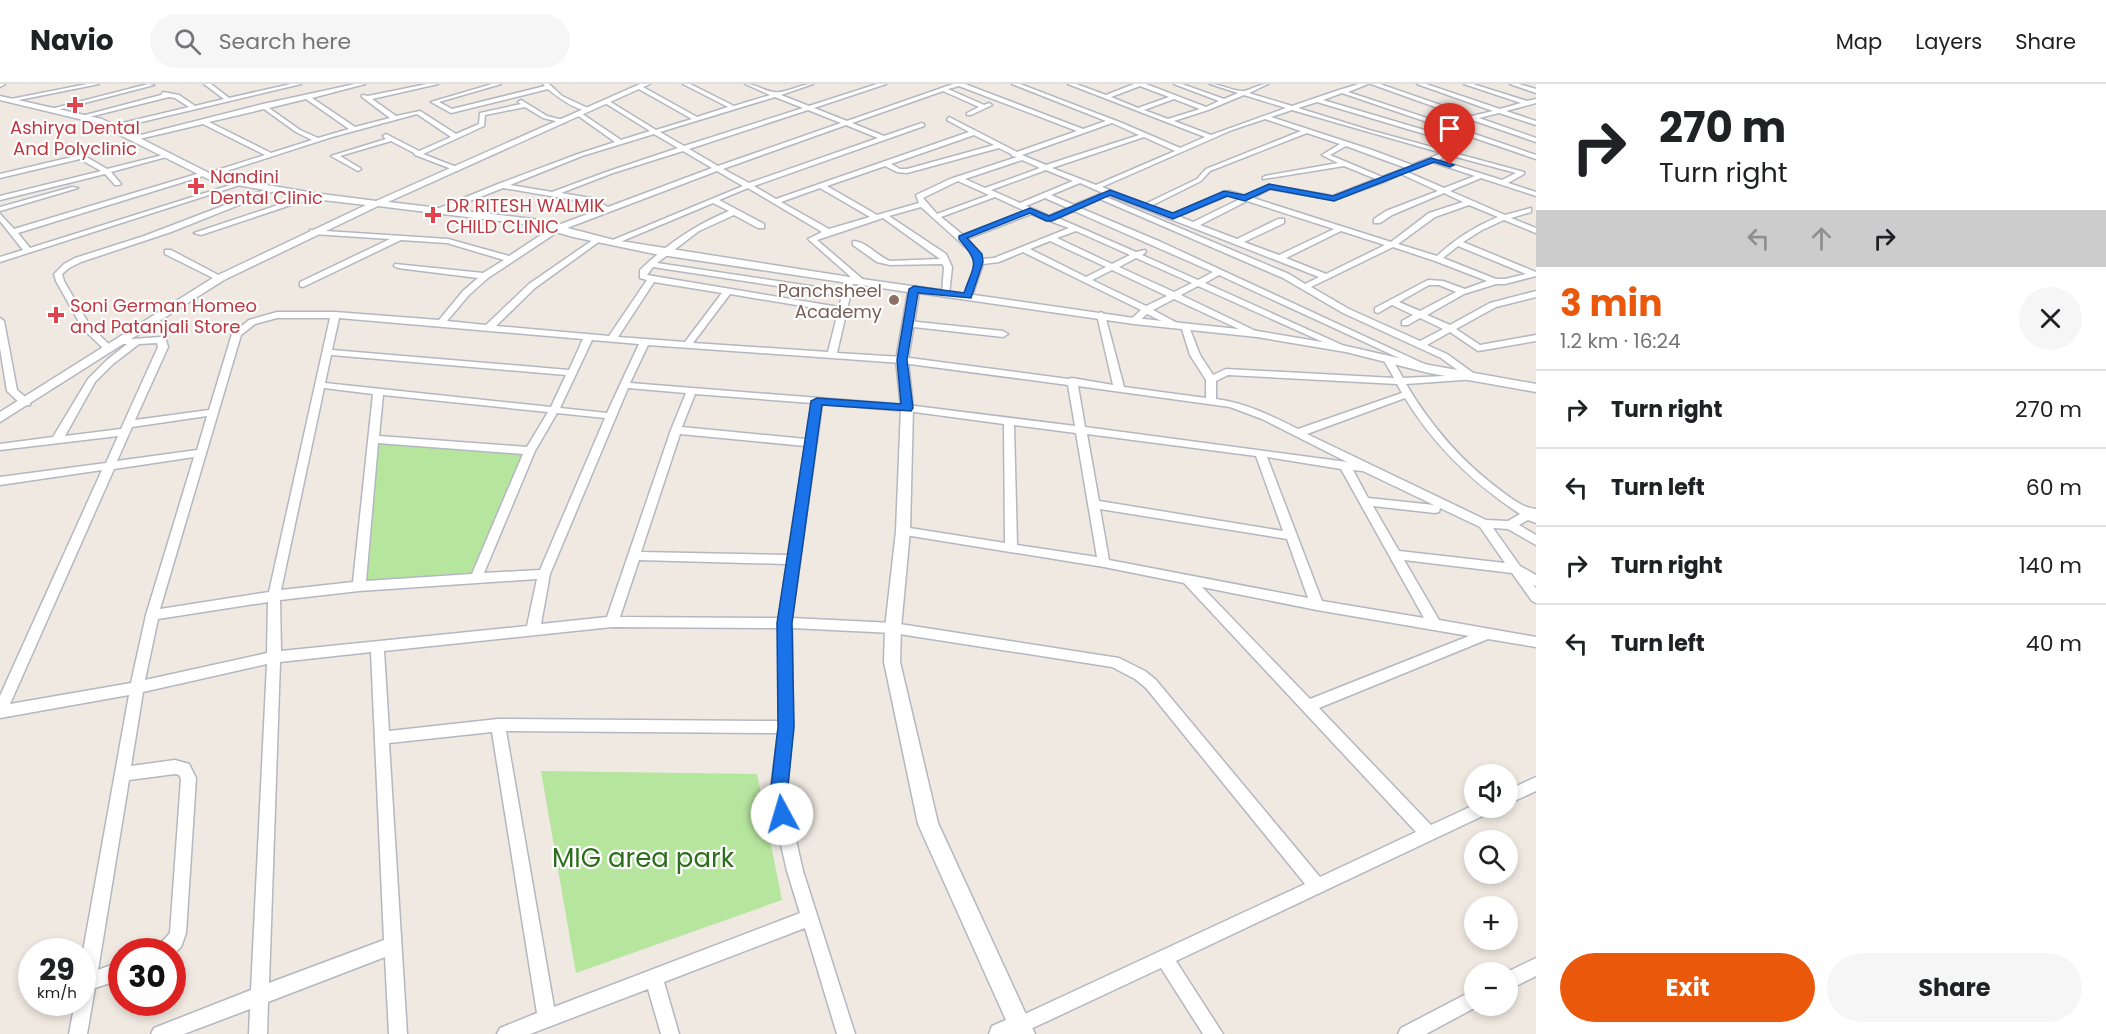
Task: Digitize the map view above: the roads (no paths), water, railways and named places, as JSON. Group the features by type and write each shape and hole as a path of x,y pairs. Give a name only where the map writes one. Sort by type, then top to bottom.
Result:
{"street":[{"path":"4,99 96,84"},
{"path":"50,110 150,84 158,91 177,96 194,108"},
{"path":"207,84 228,100"},
{"path":"270,84 276,89"},
{"path":"112,127 298,84"},
{"path":"135,138 362,84"},
{"path":"367,98 435,84"},
{"path":"425,102 498,84"},
{"path":"686,84 734,108"},
{"path":"748,84 884,138"},
{"path":"441,210 499,185 620,143 810,84"},
{"path":"553,194 683,148 883,84"},
{"path":"441,323 466,293 485,276 556,230 718,168 944,89 961,84 1083,131"},
{"path":"1015,84 1112,121 1179,150"},
{"path":"1071,84 1106,100 1117,101 1140,109 1210,137"},
{"path":"1106,100 1140,84 1206,109"},
{"path":"1177,84 1224,101"},
{"path":"1214,84 1288,108 1522,173 1504,182"},
{"path":"1097,188 1210,137 1342,89 1365,84"},
{"path":"1374,84 1536,140"},
{"path":"1420,84 1536,123"},
{"path":"1467,84 1536,106"},
{"path":"1513,84 1536,91"},
{"path":"1168,121 1206,109 1260,85"},
{"path":"435,100 435,103 450,111 547,86 560,97 589,110"},
{"path":"3,414 26,403 220,278 313,232 643,86 697,120"},
{"path":"349,87 394,118"},
{"path":"944,89 984,107"},
{"path":"1342,89 1536,157"},
{"path":"81,117 169,95"},
{"path":"306,96 353,129"},
{"path":"513,96 545,117 564,121"},
{"path":"1140,109 1174,97"},
{"path":"4,99 81,117 112,127 204,175 242,183 314,196 533,222 556,230 661,253 1134,321 1257,334 1346,349 1430,369 1536,388"},
{"path":"1314,99 1427,134 1450,128 1472,118 1536,101"},
{"path":"969,114 1004,100"},
{"path":"607,102 655,133 750,185 828,232"},
{"path":"405,107 415,105"},
{"path":"417,152 482,125 482,114 526,105"},
{"path":"263,106 289,125 317,140"},
{"path":"1084,110 1095,107"},
{"path":"386,112 396,109"},
{"path":"13,232 353,129 421,112 456,136"},
{"path":"579,114 620,143"},
{"path":"1263,117 1346,143 1413,168"},
{"path":"949,119 1045,168 1325,276"},
{"path":"202,121 270,155"},
{"path":"968,296 979,262 977,254 922,204 919,199 920,195 1112,121"},
{"path":"612,242 750,185 922,125"},
{"path":"1146,206 1199,180 1208,170 1307,131"},
{"path":"382,133 422,157 457,169"},
{"path":"776,201 973,133"},
{"path":"986,190 1144,135"},
{"path":"358,169 334,156 392,139"},
{"path":"1346,143 1325,155 1384,180"},
{"path":"64,146 83,156 111,177"},
{"path":"883,163 904,172 999,146"},
{"path":"1194,225 1269,187 1334,198 1403,173 1449,153"},
{"path":"0,175 83,156"},
{"path":"0,209 111,177 167,156"},
{"path":"1433,160 1536,194"},
{"path":"1265,178 1342,164"},
{"path":"1403,173 1533,228"},
{"path":"1377,221 1389,213 1446,192 1483,175"},
{"path":"0,198 111,177"},
{"path":"960,179 1049,219 1052,218 1076,228 1346,349"},
{"path":"1020,206 1079,181"},
{"path":"0,260 242,183"},
{"path":"499,185 588,200 608,210"},
{"path":"820,185 936,249 946,261 946,293"},
{"path":"109,349 91,336 82,323 59,279 60,270 81,260 157,235 276,189"},
{"path":"1052,218 1110,193"},
{"path":"1173,216 1224,194 1245,198 1438,259 1495,281 1504,282 1535,274"},
{"path":"935,217 996,195"},
{"path":"1044,195 1158,244 1430,369"},
{"path":"198,233 314,196"},
{"path":"1100,197 1263,266 1346,311 1454,362 1473,377"},
{"path":"713,200 761,226"},
{"path":"1305,287 1391,245 1432,215 1470,202"},
{"path":"862,282 812,239 828,232 922,204"},
{"path":"962,238 1030,210"},
{"path":"1438,259 1477,227 1528,210"},
{"path":"734,212 692,231 661,253 642,274 652,279 843,310"},
{"path":"0,216 28,251"},
{"path":"1238,242 1281,221"},
{"path":"979,262 996,260 1025,250 1076,228"},
{"path":"1280,258 1341,228"},
{"path":"313,232 448,241 510,259"},
{"path":"303,284 400,238"},
{"path":"488,328 532,286 597,239"},
{"path":"1052,239 1257,334"},
{"path":"1456,242 1535,274"},
{"path":"856,243 880,260 890,262 946,261"},
{"path":"1086,280 1158,244"},
{"path":"1025,250 1181,326 1195,356 1211,380 1210,401"},
{"path":"168,252 220,278"},
{"path":"651,264 846,294"},
{"path":"398,266 485,276"},
{"path":"1134,321 1146,310 1219,272"},
{"path":"612,339 652,279"},
{"path":"832,355 850,279"},
{"path":"1405,323 1462,292 1495,281"},
{"path":"1378,310 1428,282 1440,283 1462,292"},
{"path":"914,289 902,360 907,408 903,531 893,628 892,662 928,824 1015,1031 1164,958 1464,817"},
{"path":"687,345 728,291"},
{"path":"1420,345 1493,305 1536,294"},
{"path":"1392,302 1451,329 1472,345 1482,348 1536,338"},
{"path":"94,938 137,688 152,615 237,334 244,327 277,315 335,315 645,342 902,360 1232,404 1251,410 1484,524 1510,525 1533,515"},
{"path":"258,1034 274,657 274,596 335,315"},
{"path":"1101,315 1119,388"},
{"path":"0,321 12,391 26,403"},
{"path":"908,324 1003,334"},
{"path":"476,578 530,451 554,410 589,337"},
{"path":"0,712 164,347 161,340 121,342"},
{"path":"57,440 91,381 110,362 137,341"},
{"path":"533,630 544,574 624,385 645,342"},
{"path":"327,352 572,373"},
{"path":"1388,359 1408,394 1447,450 1486,486 1533,515"},
{"path":"1211,380 1226,372 1400,381 1473,377"},
{"path":"1072,381 1104,563"},
{"path":"320,385 611,416"},
{"path":"624,385 907,408 1260,453 1370,470"},
{"path":"359,586 378,391"},
{"path":"612,622 676,430 691,392"},
{"path":"1298,433 1408,394"},
{"path":"817,401 809,443 785,623 786,727 778,796 795,871 846,1034"},
{"path":"0,447 57,440 213,412"},
{"path":"1009,421 1011,548"},
{"path":"676,430 809,443"},
{"path":"373,439 530,451"},
{"path":"0,481 201,453"},
{"path":"1260,453 1317,605"},
{"path":"1345,466 1434,624"},
{"path":"1365,501 1435,509"},
{"path":"1095,504 1291,536"},
{"path":"1484,524 1536,598"},
{"path":"1510,525 1536,541"},
{"path":"903,531 1104,563 1317,605 1536,642"},
{"path":"1395,555 1516,569 1536,581"},
{"path":"633,556 794,560"},
{"path":"152,615 274,596 359,586 544,574"},
{"path":"1187,579 1429,834"},
{"path":"0,712 137,688 274,657 612,622 785,623 893,628 1114,662 1140,675 1159,693 1317,886"},
{"path":"1307,708 1488,633"},
{"path":"377,647 398,1034"},
{"path":"382,738 498,725 786,727"},
{"path":"498,725 547,1018"},
{"path":"122,774 175,767 184,769 189,778 176,938"},
{"path":"1518,792 1536,784"},
{"path":"506,1034 810,918"},
{"path":"160,1034 393,945"},
{"path":"1164,958 1214,1034"},
{"path":"1518,976 1536,967"},
{"path":"654,978 670,1034"},
{"path":"1407,1034 1464,1004"},
{"path":"78,1034 81,1016"}],"place":[{"name":"Ashirya Dental And Polyclinic","path":"75,105"},
{"name":"Nandini Dental Clinic","path":"196,186"},
{"name":"DR RITESH WALMIK CHILD CLINIC","path":"433,215"},
{"name":"Panchsheel Academy","path":"894,300"},
{"name":"Soni German Homeo and Patanjali Store","path":"56,315"}],"park label":[{"name":"MIG area park","path":"643,858"}]}
